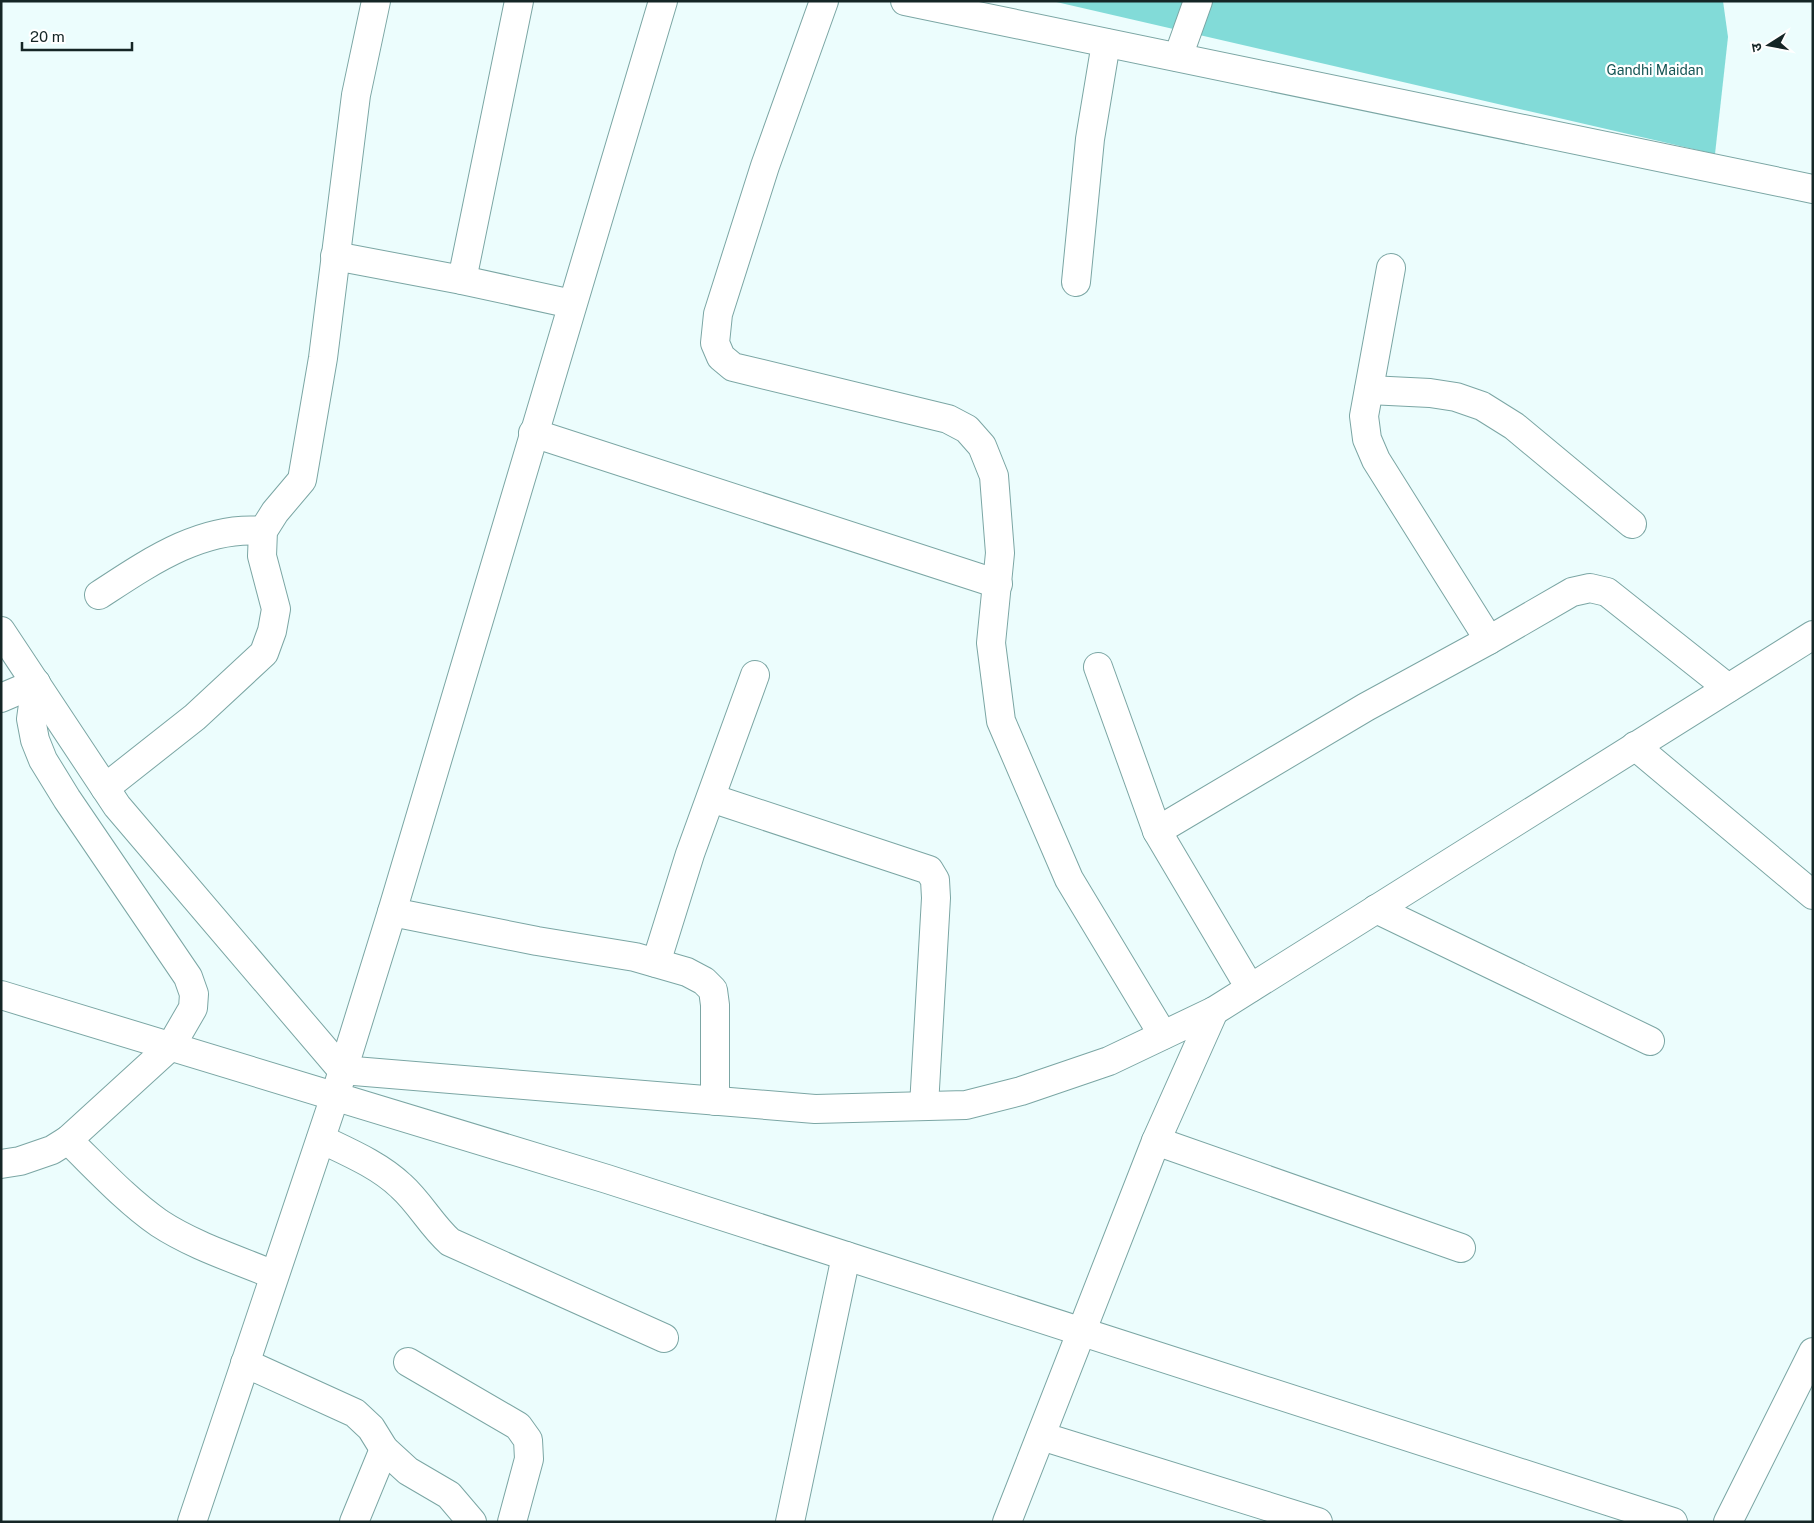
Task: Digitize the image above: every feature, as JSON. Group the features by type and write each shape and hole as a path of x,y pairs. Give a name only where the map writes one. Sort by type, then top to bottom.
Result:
{"street":[{"path":"105,788 195,717 264,653 272,631 276,610 262,556 264,531 275,512 302,480 323,358 356,95 376,1"},
{"path":"462,280 519,1"},
{"path":"192,1522 321,1139 392,912 663,1"},
{"path":"824,1 765,166 721,304 715,343 722,357 733,367 948,418 967,429 982,446 994,476 1000,553 991,643 1001,721 1069,879 1163,1035"},
{"path":"905,1 1813,189"},
{"path":"1178,57 1198,1"},
{"path":"1076,282 1090,139 1106,43"},
{"path":"335,256 462,280 572,304"},
{"path":"1391,268 1364,416 1367,439 1376,460 1489,640"},
{"path":"1369,390 1430,393 1456,397 1482,406 1514,426 1632,524"},
{"path":"533,434 998,584"},
{"path":"99,595 152,561 177,549 220,533 242,529 264,531"},
{"path":"1157,831 1366,707 1572,592 1590,588 1607,592 1728,688"},
{"path":"1,631 117,806 342,1070 815,1109 966,1105 1021,1091 1108,1061 1214,1011 1728,688 1808,645"},
{"path":"1098,667 1157,831 1250,988"},
{"path":"656,963 711,798 755,675"},
{"path":"1,698 36,683"},
{"path":"1,1164 20,1161 52,1150 68,1140 171,1046 187,1020 192,1008 194,994 188,977 43,760 35,740 31,720 36,683"},
{"path":"1636,746 1813,895"},
{"path":"711,798 929,870 934,880 936,898 924,1106"},
{"path":"1376,909 1650,1041"},
{"path":"392,912 537,941 635,957 687,972 704,981 713,990 716,1101"},
{"path":"1,995 607,1179 1673,1522"},
{"path":"1007,1522 1156,1141 1214,1011"},
{"path":"321,1139 374,1166 401,1185 423,1210 435,1230 450,1242 664,1338"},
{"path":"68,1140 115,1186 158,1222 184,1238 274,1275"},
{"path":"1156,1141 1460,1248"},
{"path":"790,1522 846,1256"},
{"path":"1728,1522 1813,1352"},
{"path":"408,1362 518,1426 528,1440 528,1459 512,1522"},
{"path":"245,1363 355,1413 371,1428 384,1449 408,1471 449,1495 472,1522"},
{"path":"1041,1436 1318,1522"},
{"path":"354,1522 384,1449"}],"green space":[{"name":"Gandhi Maidan","path":"1052,1 1723,1 1728,37 1715,154"}]}
